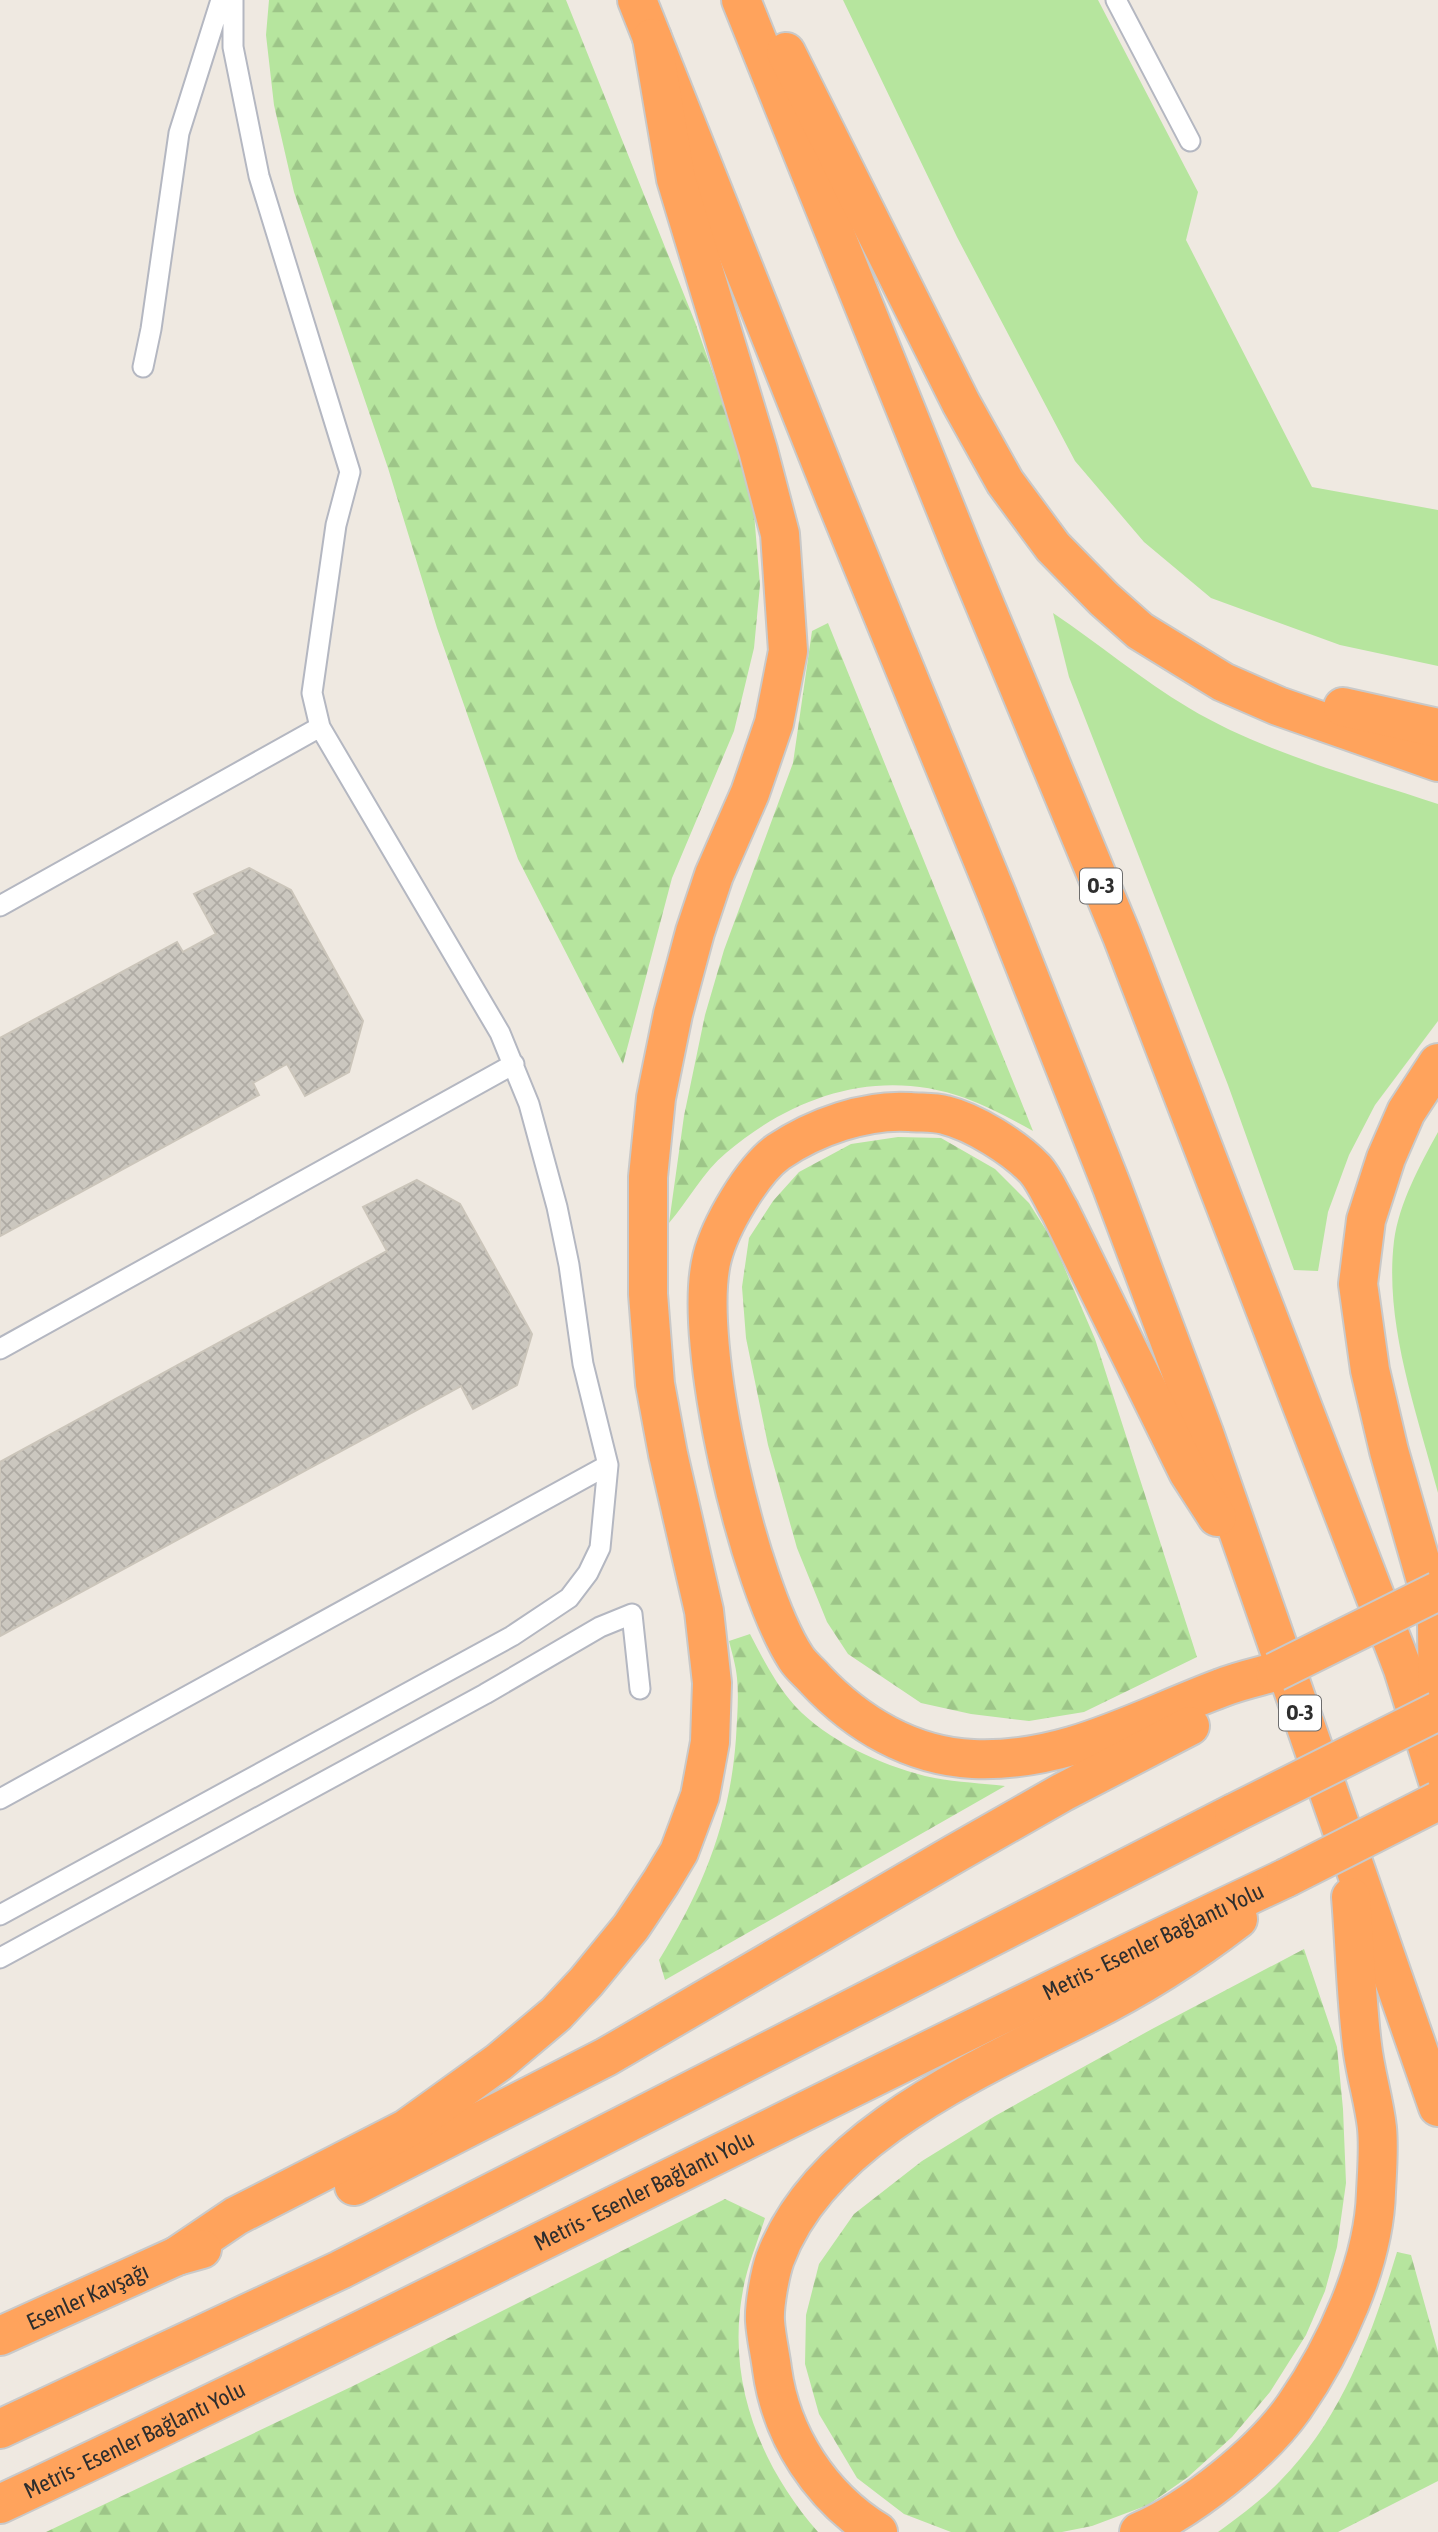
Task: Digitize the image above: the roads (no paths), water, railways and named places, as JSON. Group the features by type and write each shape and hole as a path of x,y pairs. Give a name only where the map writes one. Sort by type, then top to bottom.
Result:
{"highway":[{"name":"O-3","path":"637,0 1097,1149 1204,1433 1438,2107"},
{"name":"O-3","path":"741,0 963,552 1122,936 1398,1656 1438,1781"},
{"path":"760,0 961,403 1005,482 1054,547 1104,599 1140,631 1223,682 1278,706 1438,762"},
{"path":"177,2256 236,2216 406,2129 499,2063 556,2014 624,1937 654,1894 679,1852 700,1796 710,1742 712,1683 704,1611 655,1384 649,1294 648,1177 656,1098 679,990 714,875 750,793 774,723 788,651 780,534 758,450 676,179 652,37"},
{"path":"1278,706 1341,706 1438,728"},
{"path":"1438,1063 1406,1112 1386,1158 1366,1220 1358,1284 1373,1384 1389,1451 1437,1619 1438,1763"},
{"path":"1253,1572 1188,1472 1036,1170 1004,1144 976,1127 945,1115 899,1111 855,1117 812,1133 776,1154 748,1185 729,1215 712,1257 707,1294 708,1332 718,1406 736,1491 773,1614 797,1660 833,1699 878,1732 921,1750 971,1759 1031,1757 1090,1741 1223,1687 1275,1672"},
{"path":"177,2256 234,2241 487,2120 606,2057 1063,1792 1213,1713 1275,1672 1438,1591"},
{"path":"0,2429 340,2270 1438,1710"},
{"path":"878,2532 859,2520 822,2485 791,2437 773,2377 765,2319 774,2261 791,2223 821,2183 858,2149 913,2108 993,2060 1086,2014 1206,1944 1286,1878 1438,1801"},
{"path":"1139,2532 1187,2505 1231,2471 1259,2448 1293,2408 1325,2354 1365,2260 1376,2195 1377,2130 1362,2046 1348,1853"},
{"name":"Metris - Esenler Bağlantı Yolu","path":"0,2504 433,2297 1074,1979 1286,1878"},
{"name":"Esenler Kavşağı","path":"0,2336 177,2256"}],"lane":[{"path":"143,367 151,329 179,133 221,0"},
{"path":"0,1915 512,1636 569,1598 588,1573 600,1548 608,1465 583,1364 569,1265 557,1207 532,1117 500,1033 320,727 312,693 336,525 350,472 258,176 233,47 233,0"},
{"path":"1116,0 1190,141"},
{"path":"0,905 320,727"},
{"path":"0,1349 514,1065"},
{"path":"0,1799 608,1465"},
{"path":"0,1958 485,1694 600,1628 632,1614 640,1689"}]}
